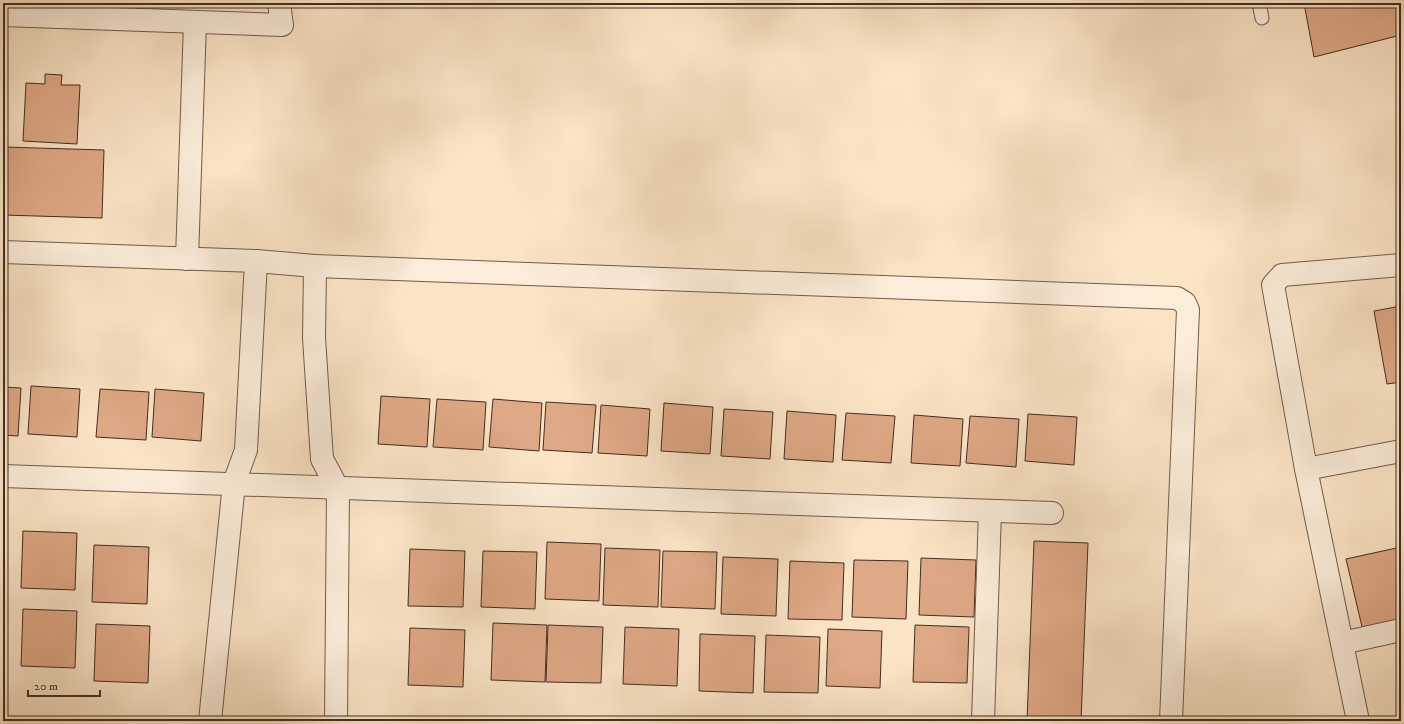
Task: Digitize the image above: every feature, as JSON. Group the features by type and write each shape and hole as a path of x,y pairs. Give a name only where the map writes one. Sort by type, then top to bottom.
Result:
{"street":[{"path":"3,14 129,11 195,22 282,25 279,3"},
{"path":"187,259 195,22"},
{"path":"3,252 256,261 315,266 1177,298 1185,303 1188,310 1171,721"},
{"path":"210,721 234,483 246,450 256,261"},
{"path":"1358,721 1306,469 1273,285 1282,275 1401,265"},
{"path":"315,266 314,338 322,459 338,489 336,721"},
{"path":"1306,469 1401,451"},
{"path":"3,476 1052,513"},
{"path":"983,721 990,511"},
{"path":"1342,643 1401,630"}],"lane":[{"path":"1259,3 1262,18"}],"building":[{"path":"1304,3 1401,3 1401,35 1314,57"},
{"path":"45,74 62,75 61,85 80,85 77,144 23,141 26,83 45,84"},
{"path":"3,82 6,82 4,140 3,140"},
{"path":"3,147 104,150 102,218 3,215"},
{"path":"1401,306 1401,382 1387,384 1374,311"},
{"path":"31,386 80,389 77,437 28,434"},
{"path":"3,387 21,388 18,436 3,435"},
{"path":"100,389 149,392 146,440 96,437"},
{"path":"155,389 204,393 201,441 152,437"},
{"path":"381,396 430,399 427,447 378,444"},
{"path":"437,399 486,402 483,450 433,447"},
{"path":"493,399 542,403 539,451 489,447"},
{"path":"546,402 596,405 592,453 543,450"},
{"path":"664,403 713,407 710,454 661,451"},
{"path":"601,405 650,409 647,456 598,453"},
{"path":"724,409 773,412 770,459 721,456"},
{"path":"787,411 836,415 833,462 784,459"},
{"path":"846,413 895,416 891,463 842,460"},
{"path":"1028,414 1077,417 1074,465 1025,461"},
{"path":"914,415 963,419 960,466 911,463"},
{"path":"970,416 1019,419 1016,467 966,463"},
{"path":"23,531 77,533 75,590 21,588"},
{"path":"1034,541 1088,543 1081,721 1027,721"},
{"path":"547,542 601,544 599,601 545,599"},
{"path":"94,545 149,547 147,604 92,602"},
{"path":"1401,547 1401,622 1363,631 1346,559"},
{"path":"605,548 660,550 658,607 603,605"},
{"path":"410,549 465,551 463,607 408,606"},
{"path":"483,551 537,552 535,609 481,607"},
{"path":"663,551 717,552 715,609 661,607"},
{"path":"723,557 778,559 776,616 721,614"},
{"path":"921,558 976,560 974,617 919,615"},
{"path":"854,560 908,561 906,619 852,617"},
{"path":"790,561 844,563 842,620 788,619"},
{"path":"23,609 77,611 75,668 21,666"},
{"path":"493,623 547,625 545,682 491,680"},
{"path":"96,624 150,626 148,683 94,681"},
{"path":"548,625 603,627 601,683 546,682"},
{"path":"915,625 969,627 967,683 913,682"},
{"path":"625,627 679,629 677,686 623,684"},
{"path":"410,628 465,630 463,687 408,685"},
{"path":"828,629 882,631 880,688 826,686"},
{"path":"700,634 755,636 753,693 699,691"},
{"path":"766,635 820,637 818,693 764,692"}]}
